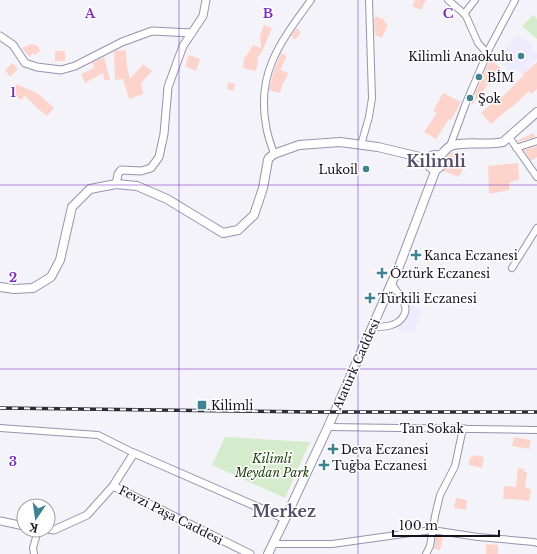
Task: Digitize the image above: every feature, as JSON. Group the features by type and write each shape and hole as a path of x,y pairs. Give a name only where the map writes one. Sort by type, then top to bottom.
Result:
{"main road":[{"path":"440,156 450,146 462,144 497,144 503,142 537,112"},
{"path":"0,287 14,289 33,288 51,277 60,260 72,207 90,189 116,184 137,186 167,199 223,233 238,230 254,215 263,188 268,160 274,154 299,145 340,142 378,147 428,159"},
{"path":"433,154 440,156 443,160 441,167 433,169 429,166 428,159 431,155 433,154"},
{"name":"Atatürk Caddesi","path":"268,554 328,428 392,284 436,169"}],"street":[{"path":"116,184 118,174 121,170 141,171 151,168 159,157 164,134 168,87 183,46 203,16 206,0"},
{"path":"274,154 264,117 266,80 271,63 279,46 311,0"},
{"path":"361,145 369,117 372,98 369,0"},
{"path":"448,0 464,14 478,43 487,53"},
{"path":"464,14 475,0"},
{"path":"450,146 487,53 515,0"},
{"path":"0,36 13,45 25,63 37,67 61,70 75,66 122,42 152,31 192,33"},
{"path":"509,137 537,177"},
{"path":"516,148 537,141"},
{"path":"512,268 537,228"},
{"path":"372,327 389,326 395,324 405,314 405,306 402,299 392,284"},
{"path":"0,428 98,435 134,453 285,519"},
{"name":"Tan Sokak","path":"328,428 463,428 537,430"},
{"path":"426,554 430,546 434,516 440,495 455,466 463,428"},
{"path":"56,529 87,515 113,486 134,453"},
{"name":"Fevzi Paşa Caddesi","path":"113,486 250,554"},
{"path":"0,521 16,524"},
{"path":"273,544 332,544 432,530 478,537 537,543"},
{"path":"34,554 33,548 36,538"}],"shaded area":[{"name":"Kilimli Anaokulu","path":"518,35 524,41 526,39 534,45 531,49 537,54 537,58 522,75 515,68 511,72 502,64 507,58 501,53"},
{"path":"412,300 415,301 414,306 422,309 414,332 409,330 408,333 397,329 399,326 397,325 406,301 411,302"}],"green space":[{"path":"533,15 537,19 537,39 522,26"},
{"name":"Kilimli Meydan Park","path":"225,437 310,442 285,498 212,465"}],"building":[{"path":"415,0 426,0 421,10 412,6"},
{"path":"376,16 385,20 384,22 388,24 382,38 375,35 374,20"},
{"path":"264,25 272,28 262,52 258,57 257,67 255,71 246,69 243,67 244,59 253,45 261,48 260,35"},
{"path":"297,28 301,32 295,40 291,36"},
{"path":"31,44 38,46 40,51 35,55 33,53 29,57 22,48"},
{"path":"126,50 127,67 130,79 143,64 152,71 141,83 143,94 129,99 123,79 115,80 114,52"},
{"path":"55,51 65,51 65,61 55,61"},
{"path":"281,53 287,56 280,70 288,73 280,93 269,90"},
{"path":"189,55 200,59 196,71 185,66"},
{"path":"104,57 110,80 104,80 103,73 85,83 81,74 94,68 92,63"},
{"path":"490,59 501,68 473,104 471,103"},
{"path":"537,62 537,89 531,94 529,91 491,124 481,113 499,97 500,99 524,75 523,74"},
{"path":"12,63 18,69 10,77 5,70"},
{"path":"228,82 235,84 233,91 227,89"},
{"path":"16,84 37,93 54,108 47,116 24,95 22,100 11,94"},
{"path":"443,93 461,102 451,120 449,119 436,139 424,132 437,113 433,111"},
{"path":"533,133 535,137 517,141"},
{"path":"537,146 537,157 531,161 524,150"},
{"path":"452,152 461,155 460,159 466,162 459,177 441,170 438,164 439,161 444,160"},
{"path":"518,163 519,179 509,183 509,190 489,194 488,166"},
{"path":"514,437 531,440 529,449 512,446"},
{"path":"474,455 484,457 482,468 469,465 470,457 473,457"},
{"path":"518,468 525,469 524,472 527,472 525,488 531,489 529,501 503,499 504,486 516,487"},
{"path":"456,498 467,500 466,510 454,508"},
{"path":"436,535 443,537 440,550 434,549"},
{"path":"486,544 498,545 498,554 486,554"}],"railway":[{"path":"0,408 316,412 537,412"}],"place":[{"name":"Kilimli Anaokulu","path":"521,56"},
{"name":"BİM","path":"479,77"},
{"name":"Şok","path":"470,98"},
{"name":"Lukoil","path":"366,169"},
{"name":"Kanca Eczanesi","path":"416,255"},
{"name":"Öztürk Eczanesi","path":"382,273"},
{"name":"Türkili Eczanesi","path":"370,298"},
{"name":"Kilimli","path":"202,405"},
{"name":"Deva Eczanesi","path":"333,449"},
{"name":"Tuğba Eczanesi","path":"324,465"}],"district":[{"name":"Kilimli","path":"436,161"},
{"name":"Merkez","path":"284,511"}]}
